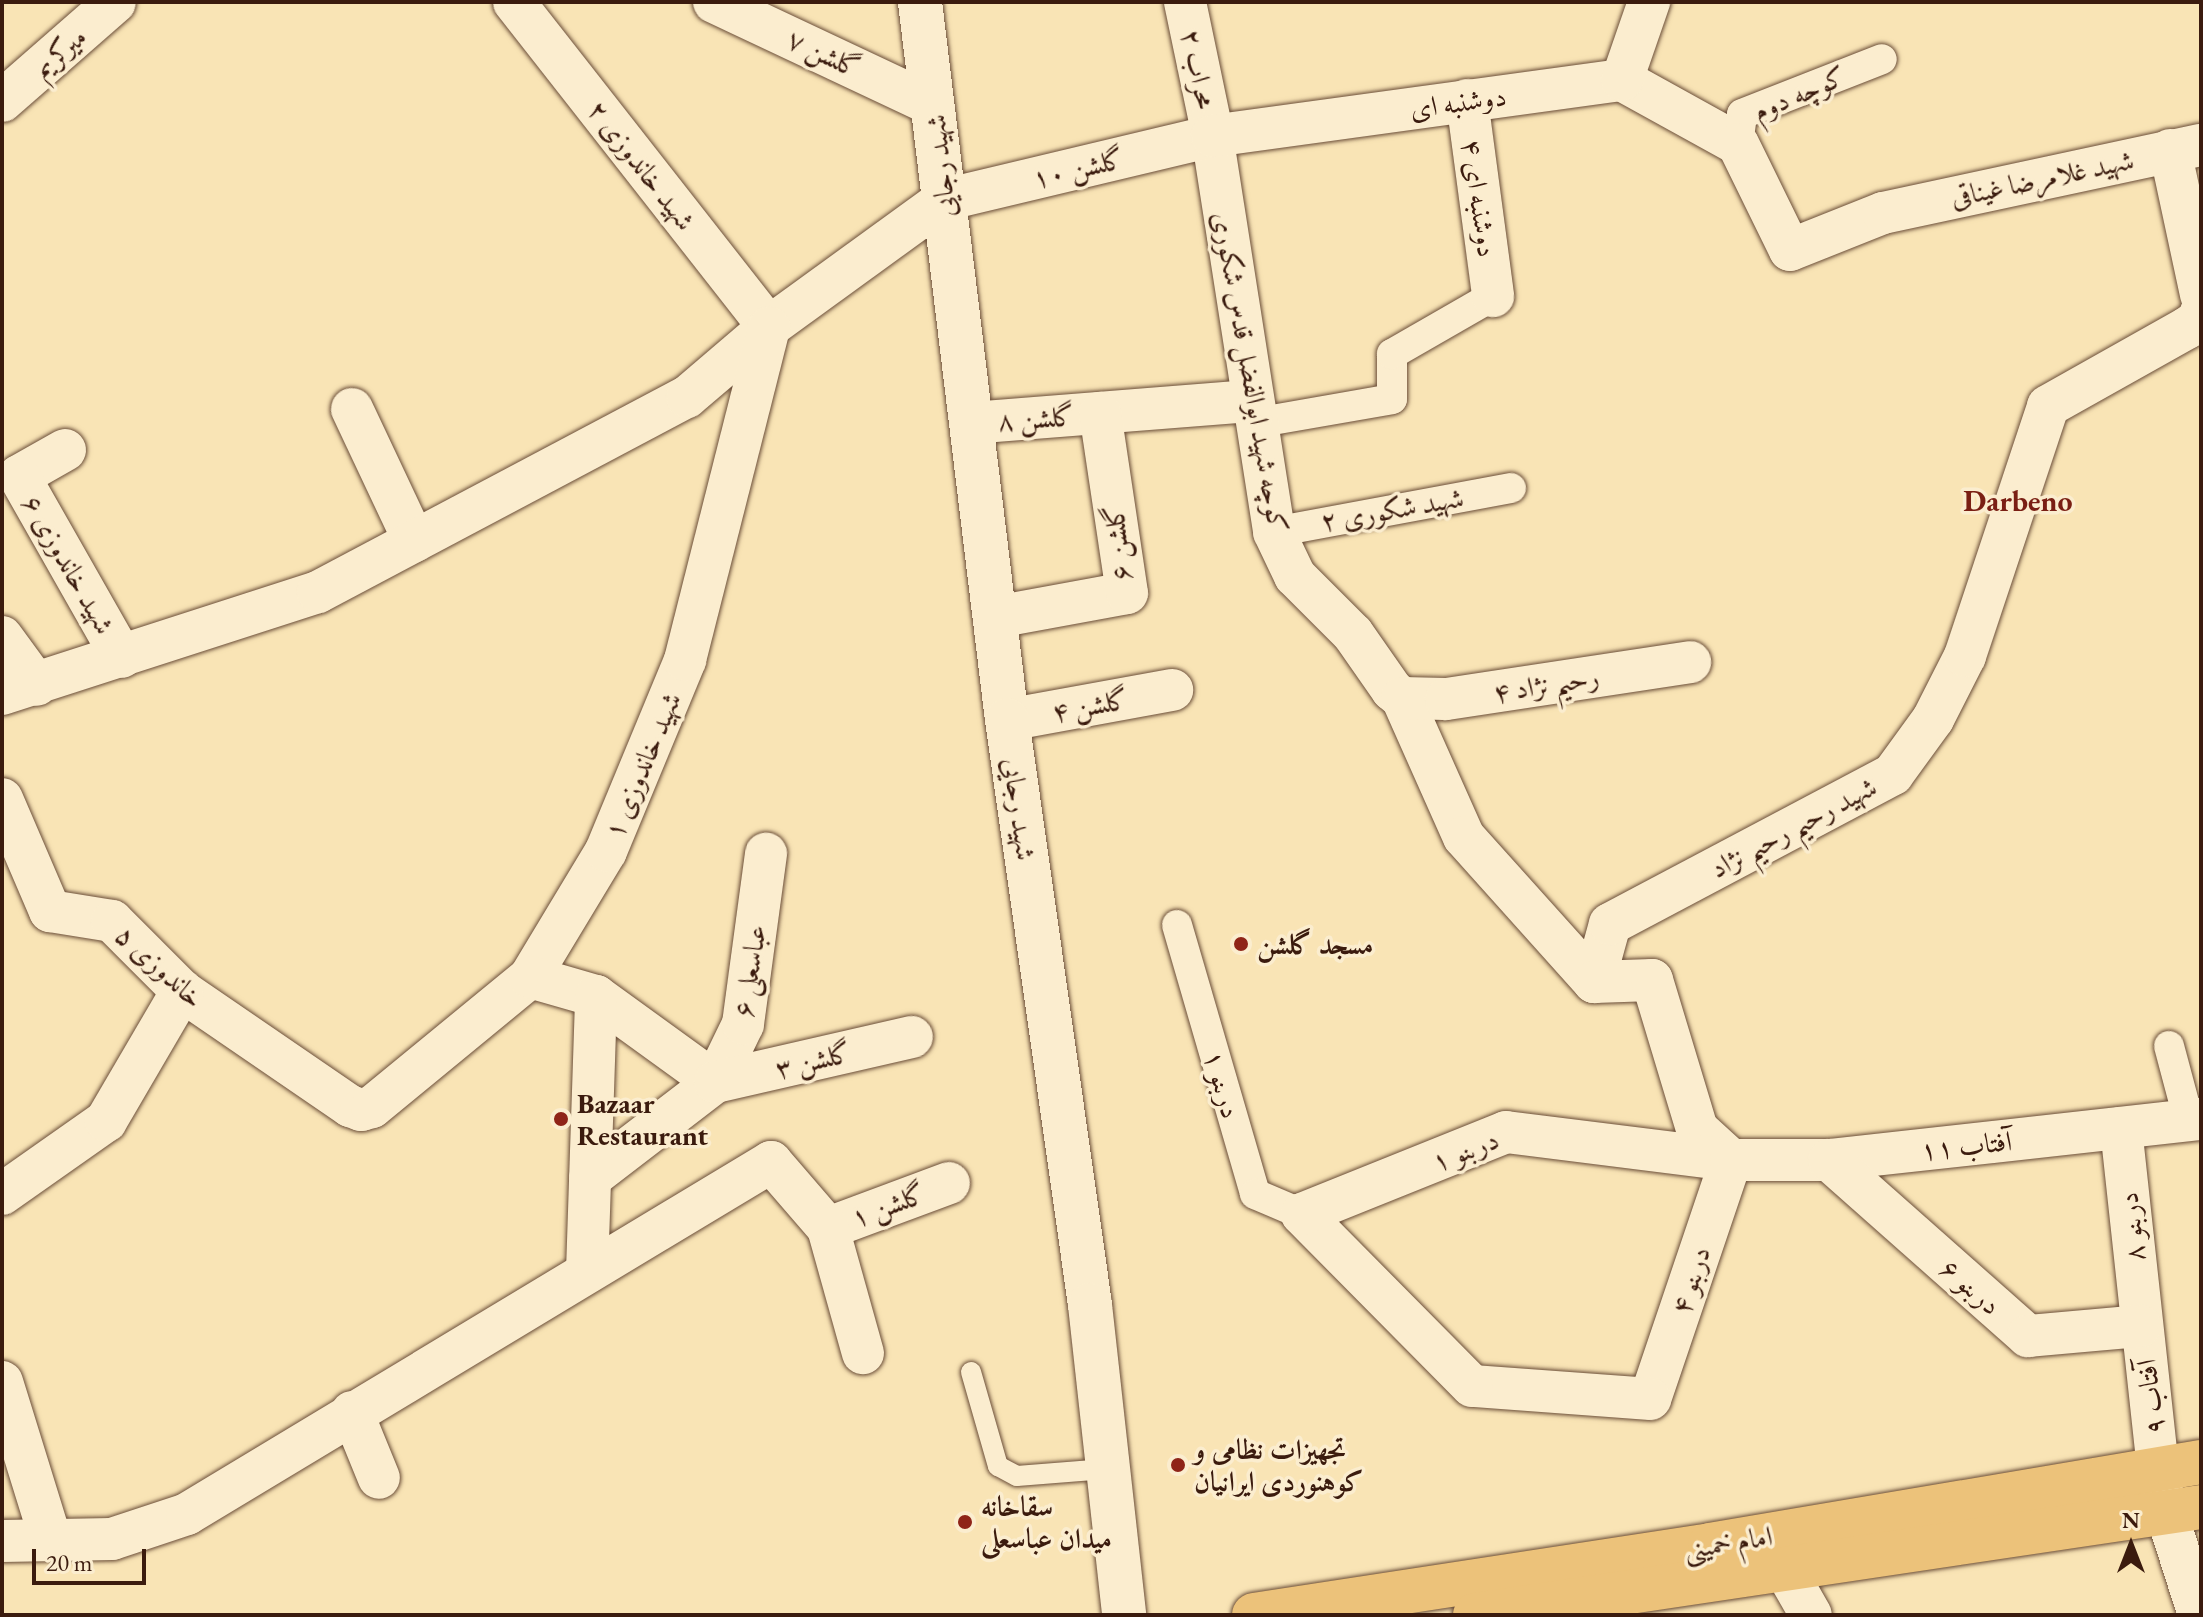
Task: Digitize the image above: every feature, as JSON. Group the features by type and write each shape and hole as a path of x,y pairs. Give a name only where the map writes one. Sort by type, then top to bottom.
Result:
{"main road":[{"name":"شهید رجایی","path":"920,2 1007,720 1090,1305 1124,1615"},
{"name":"امام خمینی","path":"1475,1615 1598,1606 1774,1552 2201,1462"},
{"name":"امام خمینی","path":"1254,1615 1774,1552 2184,1509"}],"street":[{"name":"میرکریم","path":"2,101 115,2"},
{"name":"۲ شهید خاندوزی","path":"514,2 769,327"},
{"name":"۷ گلشن","path":"714,2 933,105"},
{"name":"۲ محراب","path":"1185,2 1212,136"},
{"path":"1649,2 1622,80 1738,144"},
{"name":"کوچه دوم","path":"1738,144 1742,114 1882,59"},
{"name":"دوشنبه ای","path":"1212,136 1622,80"},
{"name":"۴ دوشنبه ای","path":"1467,100 1493,296"},
{"name":"۱۰ گلشن","path":"944,200 1212,136"},
{"name":"کوچه شهید ابوالفضل قدس شکوری","path":"1212,136 1274,532 1295,576 1353,634 1392,690 1402,698 1464,837 1594,982"},
{"name":"شهید غلامرضا غیناقی","path":"1738,144 1790,250 1883,213 2185,148"},
{"path":"2185,148 2201,295"},
{"path":"2,637 19,690 318,592 687,397 769,327 944,200"},
{"path":"1253,412 1392,399 1392,354 1493,296"},
{"name":"شهید رحیم رحیم نژاد","path":"1594,982 1610,924 1893,774 1933,719 1965,656 2048,406 2187,328 2200,319 2201,312"},
{"name":"۱ شهید خاندوزی","path":"361,1110 372,1107 530,977 606,851 685,660 769,327"},
{"path":"352,409 414,541"},
{"name":"۸ گلشن","path":"971,423 1100,413 1253,412"},
{"name":"۶ گلشن","path":"996,617 1127,593 1100,413"},
{"name":"۶ شهید خاندوزی","path":"65,450 19,476 122,657"},
{"name":"۲ شهید شکوری","path":"1274,532 1511,488"},
{"name":"رحیم نژاد ۴","path":"1402,698 1446,699 1690,662"},
{"name":"۴ گلشن","path":"1007,720 1172,690"},
{"name":"خاندوزی ۵","path":"2,799 13,856 50,911 112,921 182,991 350,1106 361,1110"},
{"name":"۶ عباسعلی","path":"715,1082 743,1024 766,854"},
{"name":"۱ دربنو","path":"1177,925 1255,1194 1302,1214"},
{"path":"530,977 596,996 715,1082 590,1178"},
{"path":"1594,982 1652,980 1697,1129 1731,1160"},
{"path":"2,1194 106,1121 182,991"},
{"path":"587,1272 596,996"},
{"name":"۳ گلشن","path":"715,1082 912,1037"},
{"path":"2169,1046 2195,1120"},
{"name":"آفتاب ۱۱","path":"1731,1160 1829,1160 2195,1120"},
{"name":"۸ دربنو","path":"2121,1128 2141,1326"},
{"name":"دربنو ۱","path":"1302,1214 1506,1132 1731,1160"},
{"name":"۴ دربنو","path":"1302,1214 1472,1386 1650,1399 1731,1160"},
{"name":"۶ دربنو","path":"1829,1160 2028,1336 2141,1326"},
{"path":"2,1541 112,1539 187,1514 771,1162 828,1228 863,1353"},
{"name":"۱ گلشن","path":"828,1228 949,1183"},
{"name":"آفتاب ۹","path":"2141,1326 2158,1469 2184,1509 2199,1615"},
{"path":"2,1382 51,1540"},
{"path":"352,1412 379,1478"},
{"path":"1774,1552 1811,1615"}],"lane":[{"path":"971,1372 998,1466 1017,1476 1106,1469"}],"place":[{"name":"مسجد گلشن","path":"1241,944"},
{"name":"Bazaar Restaurant","path":"561,1119"},
{"name":"تجهیزات نظامی و کوهنوردی ایرانیان","path":"1178,1465"},
{"name":"سقاخانه میدان عباسعلی","path":"965,1522"}],"district":[{"name":"Darbeno","path":"2018,501"}]}
